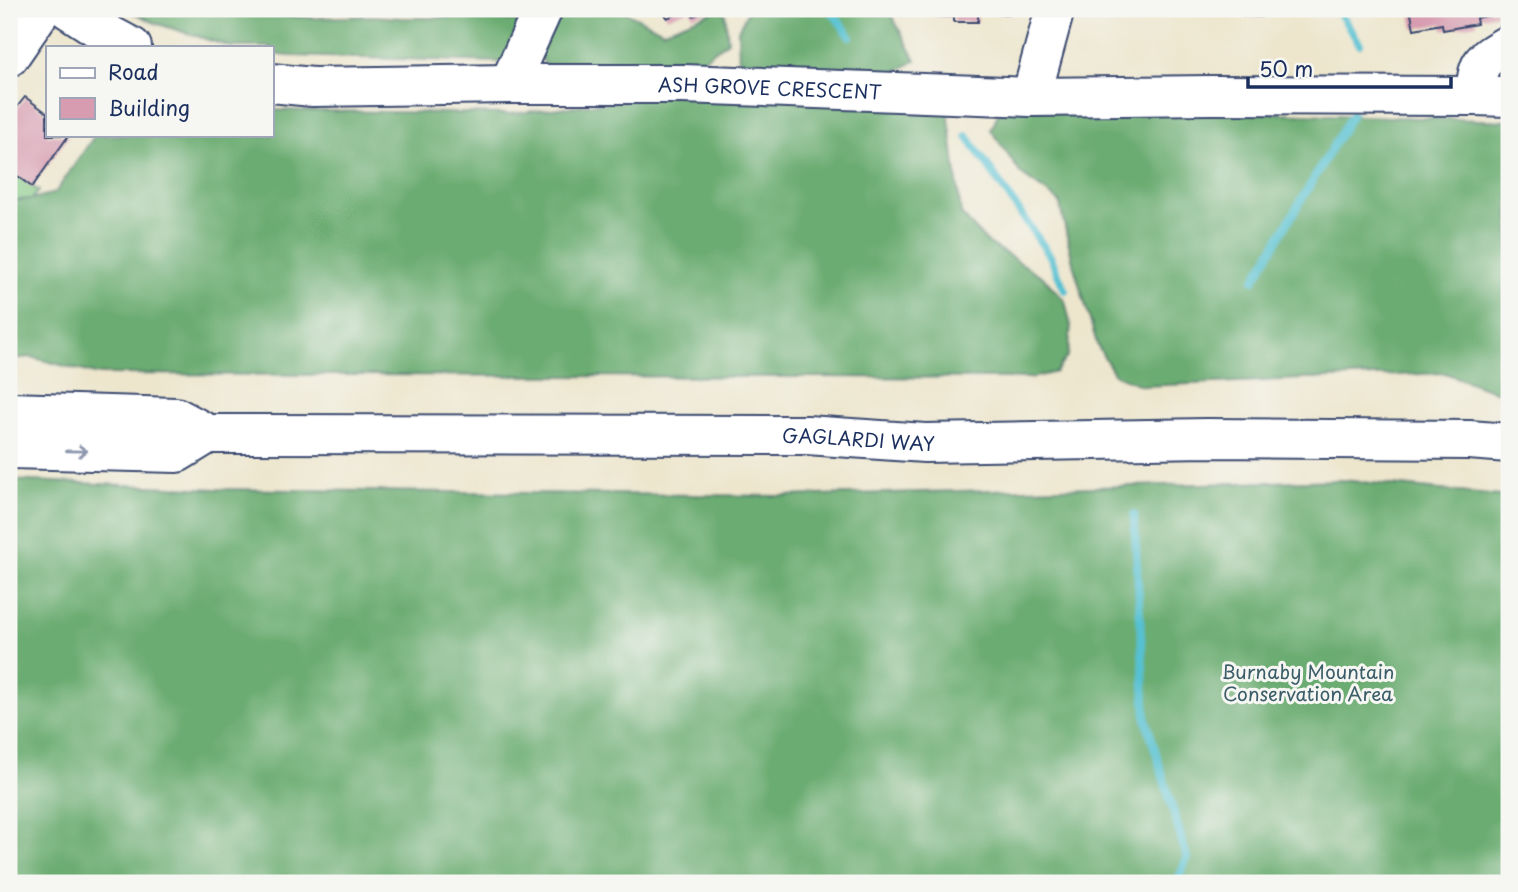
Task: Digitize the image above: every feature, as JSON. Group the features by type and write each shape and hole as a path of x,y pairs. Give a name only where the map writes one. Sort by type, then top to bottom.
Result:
{"main road":[{"path":"9,57 42,9"},
{"path":"68,9 130,46"},
{"path":"509,84 543,9"},
{"path":"1031,97 1055,9"},
{"name":"ASH GROVE CRESCENT","path":"1492,97 1477,76 1479,66 1486,57 1509,44"},
{"name":"ASH GROVE CRESCENT","path":"273,83 313,87 683,84 1031,97 1492,97"},
{"name":"GAGLARDI WAY","path":"9,412 176,416 208,434 807,435 925,443 1206,438 1469,440 1509,443"},
{"path":"9,449 177,453 208,434"}],"green space":[{"path":"126,9 245,9 262,15 315,18 475,16 514,21 521,25 504,62 273,54 273,46 228,46 155,23"},
{"path":"564,9 620,9 663,31 717,10 725,12 728,41 702,60 630,63 580,80 548,68 538,54 556,15"},
{"path":"749,9 888,9 916,60 894,73 739,65 738,30"},
{"path":"730,88 947,102 961,214 986,241 1043,277 1065,301 1071,326 1068,355 1056,372 1031,378 95,374 31,357 9,359 9,201 55,193 94,136 273,136 273,110 509,114"},
{"path":"1002,104 1509,121 1509,391 1494,391 1445,373 1143,386 1115,375 1098,347 1074,267 1059,201 1021,174 991,130"},
{"path":"9,170 39,191 32,199 9,201"},
{"name":"Burnaby Mountain Conservation Area","path":"9,480 217,489 779,496 1342,480 1509,497 1509,883 9,883"}],"building":[{"path":"663,9 690,9 667,18"},
{"path":"690,9 711,9 693,16"},
{"path":"931,9 1011,9 1011,14 978,14 978,22 954,22 954,17 931,16"},
{"path":"1116,9 1158,9 1158,12 1116,12"},
{"path":"1244,9 1261,9 1261,17 1244,16"},
{"path":"1410,9 1504,9 1504,13 1476,18 1477,24 1443,30 1442,24 1414,29"},
{"path":"25,97 46,112 46,136 68,136 32,187 9,170 9,113 14,105 17,107"}],"waterway":[{"path":"830,9 850,36"},
{"path":"1337,9 1360,44"},
{"path":"1254,280 1352,114"},
{"path":"967,136 1050,256 1065,290"},
{"path":"1134,515 1146,719 1187,858 1177,883"}]}
